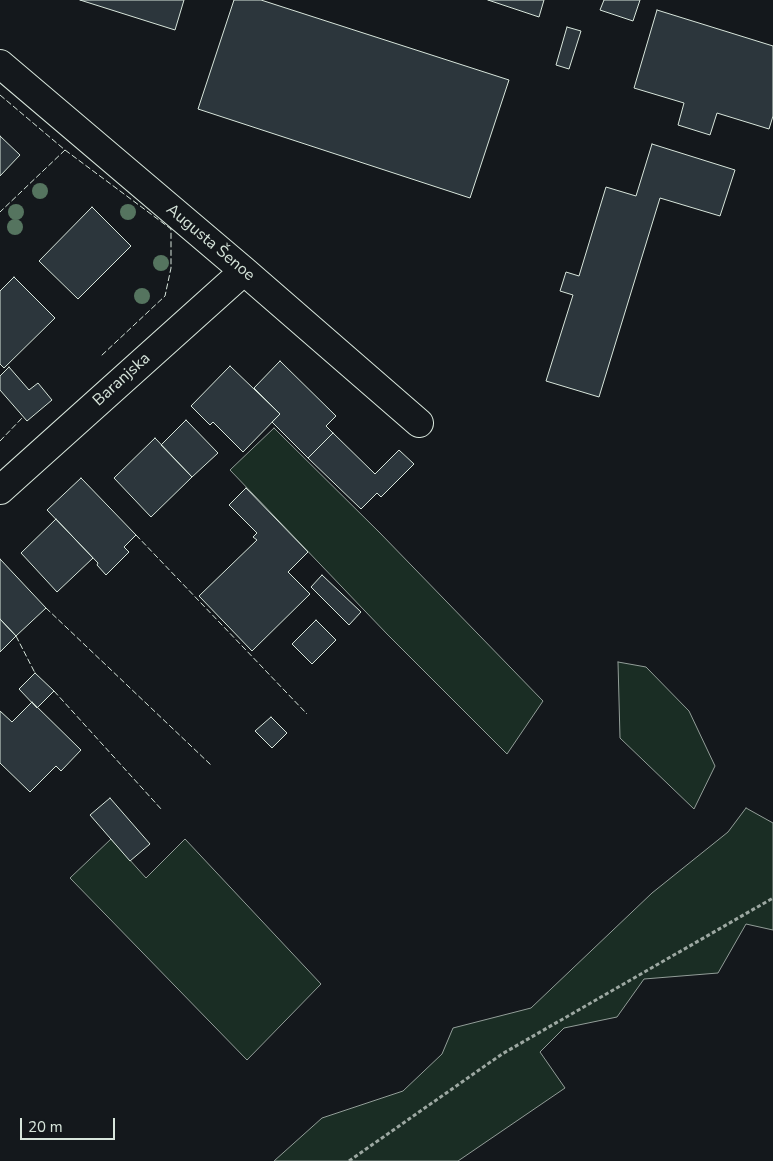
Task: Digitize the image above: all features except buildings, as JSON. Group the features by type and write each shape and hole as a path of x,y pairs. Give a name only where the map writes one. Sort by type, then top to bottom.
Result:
{"street":[{"name":"Augusta Šenoe","path":"0,64 244,271 418,423"},
{"name":"Baranjska","path":"0,490 244,271"}],"path":[{"path":"349,1161 502,1054 773,898"}],"green space":[{"path":"274,428 380,533 543,701 507,754 387,634 230,470"},
{"path":"618,662 646,667 689,711 715,766 694,809 620,738"},
{"path":"746,808 773,823 773,930 746,924 718,973 644,979 617,1017 564,1028 540,1052 565,1088 458,1161 274,1161 322,1118 403,1091 442,1054 453,1028 531,1008 652,893 728,832"},
{"path":"111,839 146,878 185,839 321,984 247,1060 70,878"}],"fence":[{"path":"0,95 65,150 0,212"},
{"path":"65,150 171,229 171,268 165,296 101,356"},
{"path":"0,441 23,417"},
{"path":"136,535 307,714"},
{"path":"46,608 211,765"},
{"path":"16,636 35,673"},
{"path":"54,691 162,810"}]}
